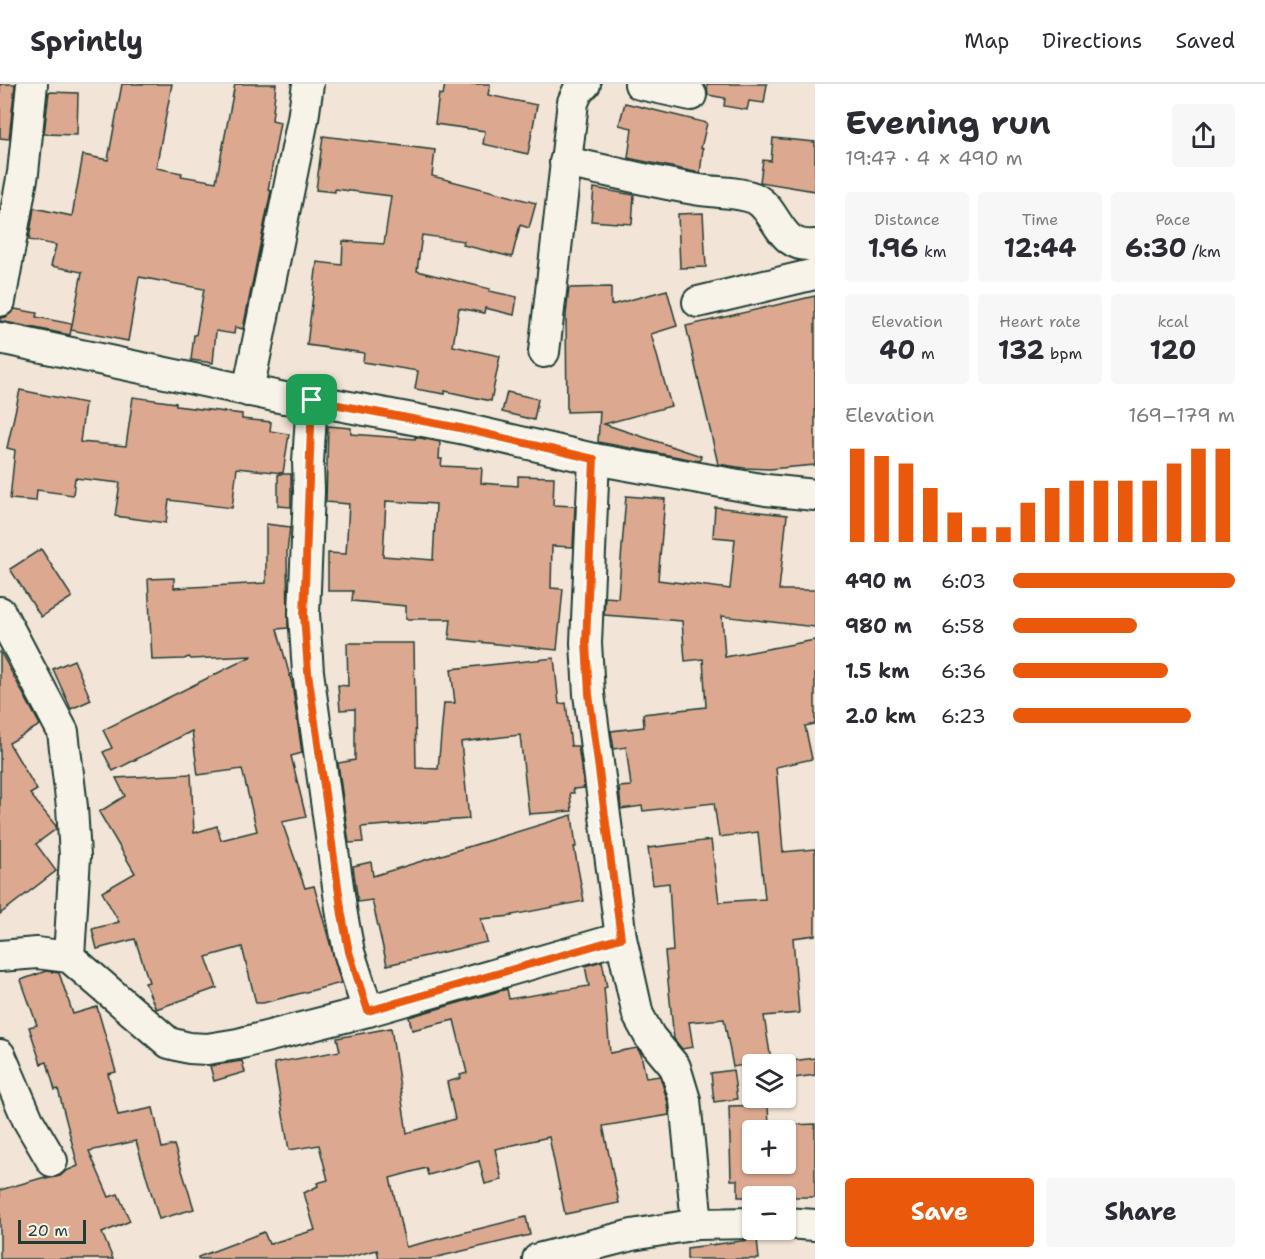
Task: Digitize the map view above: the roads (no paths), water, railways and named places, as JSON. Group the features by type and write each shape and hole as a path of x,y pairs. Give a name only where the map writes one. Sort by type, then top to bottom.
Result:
{"street":[{"path":"0,301 23,173 32,84"},
{"path":"248,391 303,119 308,84"},
{"path":"544,352 573,102 578,91 585,84"},
{"path":"640,84 691,95"},
{"path":"565,162 701,190 738,192 762,204 789,238 804,246 815,245"},
{"path":"698,302 815,274"},
{"path":"0,338 248,391 284,398 312,400 460,428 594,459 766,490 815,495"},
{"path":"312,400 304,615 308,672 342,915 349,952 368,1011"},
{"path":"594,459 586,643 621,938 638,1015 650,1037 675,1067 685,1100 697,1224"},
{"path":"0,612 63,732 75,856 69,957"},
{"path":"0,956 37,953 69,957 169,1043 189,1048 207,1049 238,1044 368,1011 621,938"},
{"path":"0,1055 28,1120 52,1161"},
{"path":"538,1259 640,1247 697,1224 742,1224"},
{"path":"796,1224 815,1225"}]}
